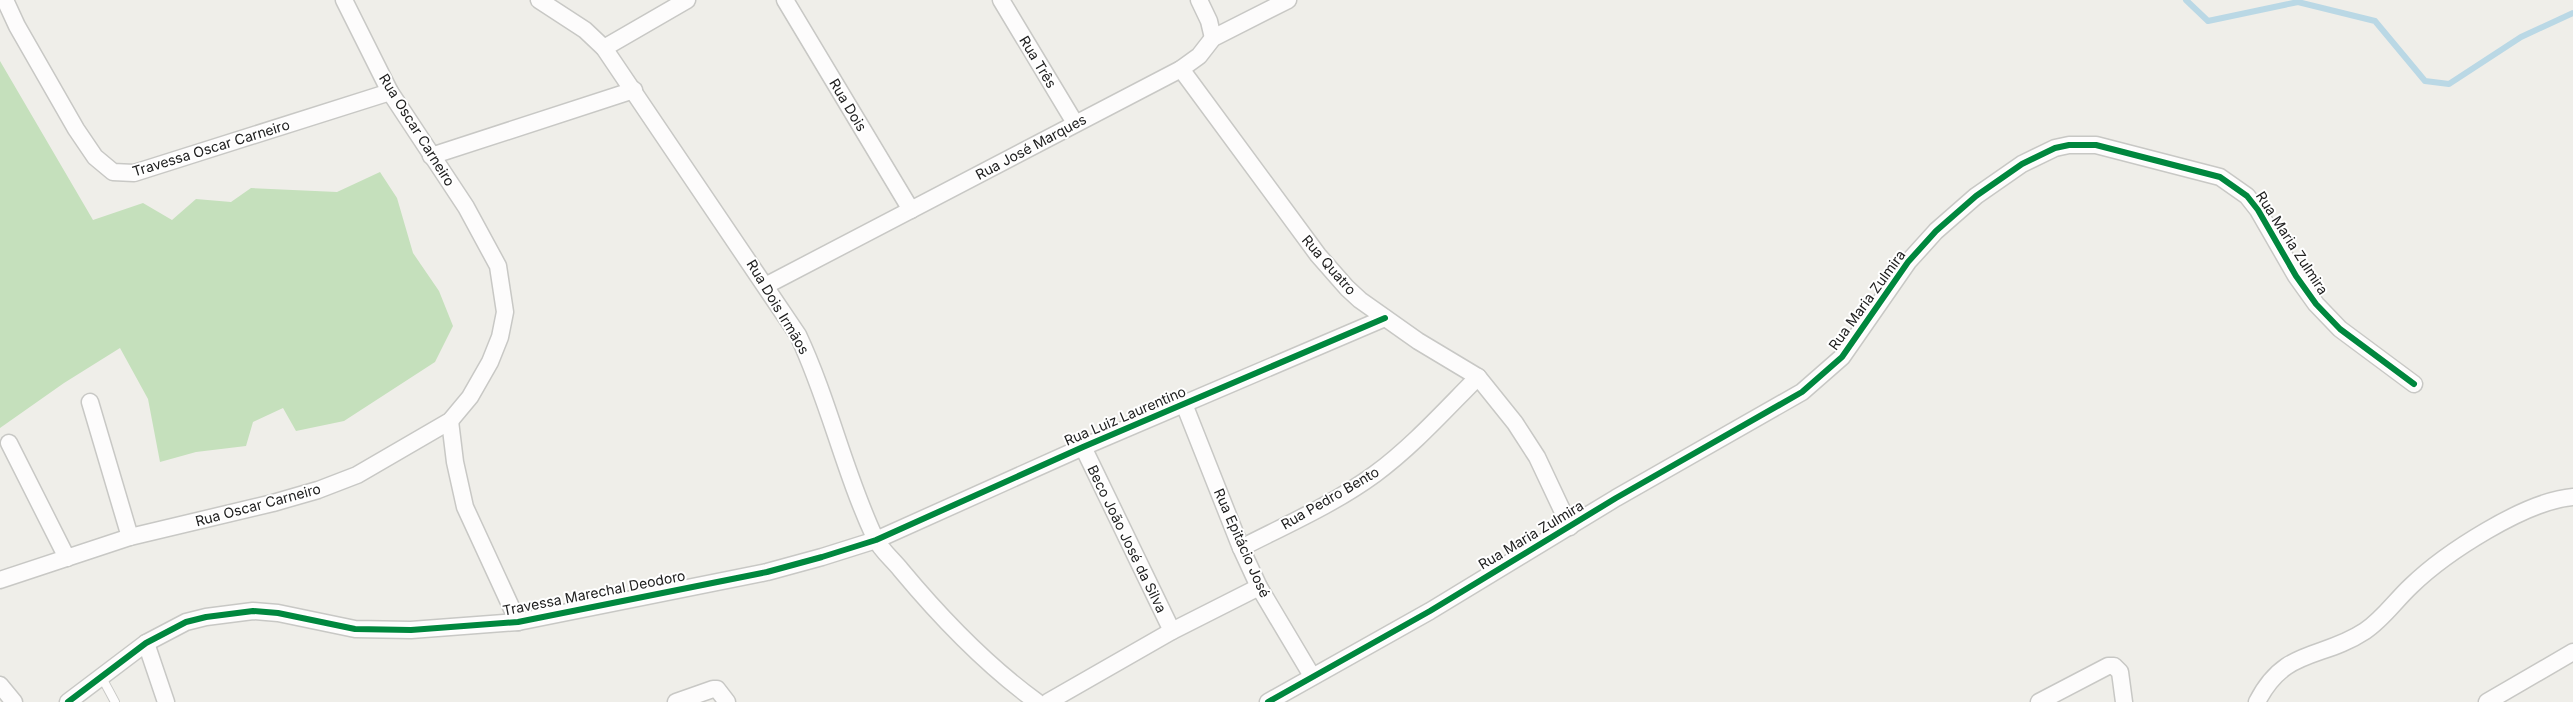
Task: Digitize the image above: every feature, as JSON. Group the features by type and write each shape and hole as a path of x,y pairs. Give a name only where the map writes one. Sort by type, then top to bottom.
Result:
{"street":[{"name":"Travessa Oscar Carneiro","path":"5,0 17,26 76,129 95,157 113,172 134,173 390,92"},
{"name":"Rua Oscar Carneiro","path":"0,580 130,537 273,503 318,490 357,475 400,452 450,421 470,397 490,362 500,337 505,312 498,266 466,207 390,92 344,0"},
{"name":"Rua Dois Irmãos","path":"539,0 585,30 604,48 767,285 798,335 813,367 876,540 924,597 968,643 1015,686 1037,702"},
{"path":"604,48 687,0"},
{"name":"Rua Dois","path":"785,0 911,210"},
{"name":"Rua Três","path":"1001,0 1075,123"},
{"path":"1199,0 1210,20 1213,38"},
{"name":"Rua José Marques","path":"767,285 1075,123 1181,70 1199,56 1213,38 1288,0"},
{"name":"Rua Quatro","path":"1181,70 1332,272 1360,300 1385,318 1478,377 1515,423 1537,457 1570,527"},
{"path":"431,156 634,90"},
{"name":"Rua Maria Zulmira","path":"1268,702 1382,638 1802,392 1842,357 1908,262 1959,210 2022,164 2055,148 2069,145 2096,145 2220,176 2236,186 2258,210 2296,276 2316,304 2340,329 2414,384"},
{"name":"Rua Luiz Laurentino","path":"876,540 1083,447 1385,318"},
{"name":"Rua Pedro Bento","path":"1241,548 1325,504 1373,475 1402,452 1478,377"},
{"path":"90,402 130,537"},
{"name":"Rua Epitácio José","path":"1184,404 1241,548 1260,587 1312,676"},
{"path":"450,421 455,462 464,507 518,622"},
{"path":"9,443 67,558"},
{"name":"Beco João José da Silva","path":"1083,447 1172,631"},
{"path":"2257,702 2270,679 2281,669 2364,632 2380,619 2417,580 2444,560 2520,513 2544,503 2573,497"},
{"name":"Travessa Marechal Deodoro","path":"68,702 146,643 186,622 220,615 253,612 278,613 355,629 411,630 518,622 767,572 876,540"},
{"path":"1048,702 1172,631 1260,587"},
{"path":"146,643 166,702"},
{"path":"2487,702 2573,652"},
{"path":"2039,702 2108,666 2114,666 2120,672 2124,702"},
{"path":"0,685 14,702"},
{"path":"676,702 708,690 718,689 727,702"}],"lane":[{"path":"101,676 115,702"}],"green space":[{"path":"0,61 93,220 143,203 172,220 196,199 231,202 251,188 337,192 380,172 397,198 413,253 439,291 453,326 435,362 344,421 296,431 283,408 253,422 246,446 196,452 160,462 148,399 120,348 64,383 0,428"}],"waterway":[{"path":"2186,0 2208,21 2298,2 2375,21 2425,81 2449,84 2521,37 2573,13"}],"cycle path":[{"path":"1268,702 1430,611 1616,498 1802,392 1842,357 1908,262 1936,231 1976,196 2022,164 2055,148 2069,145 2096,145 2220,177 2247,196 2258,210 2296,276 2316,304 2340,329 2414,384"},
{"path":"68,702 146,643 186,622 206,617 253,611 278,613 355,629 411,630 518,622 767,572 822,557 876,540 1083,447 1385,318"}]}
